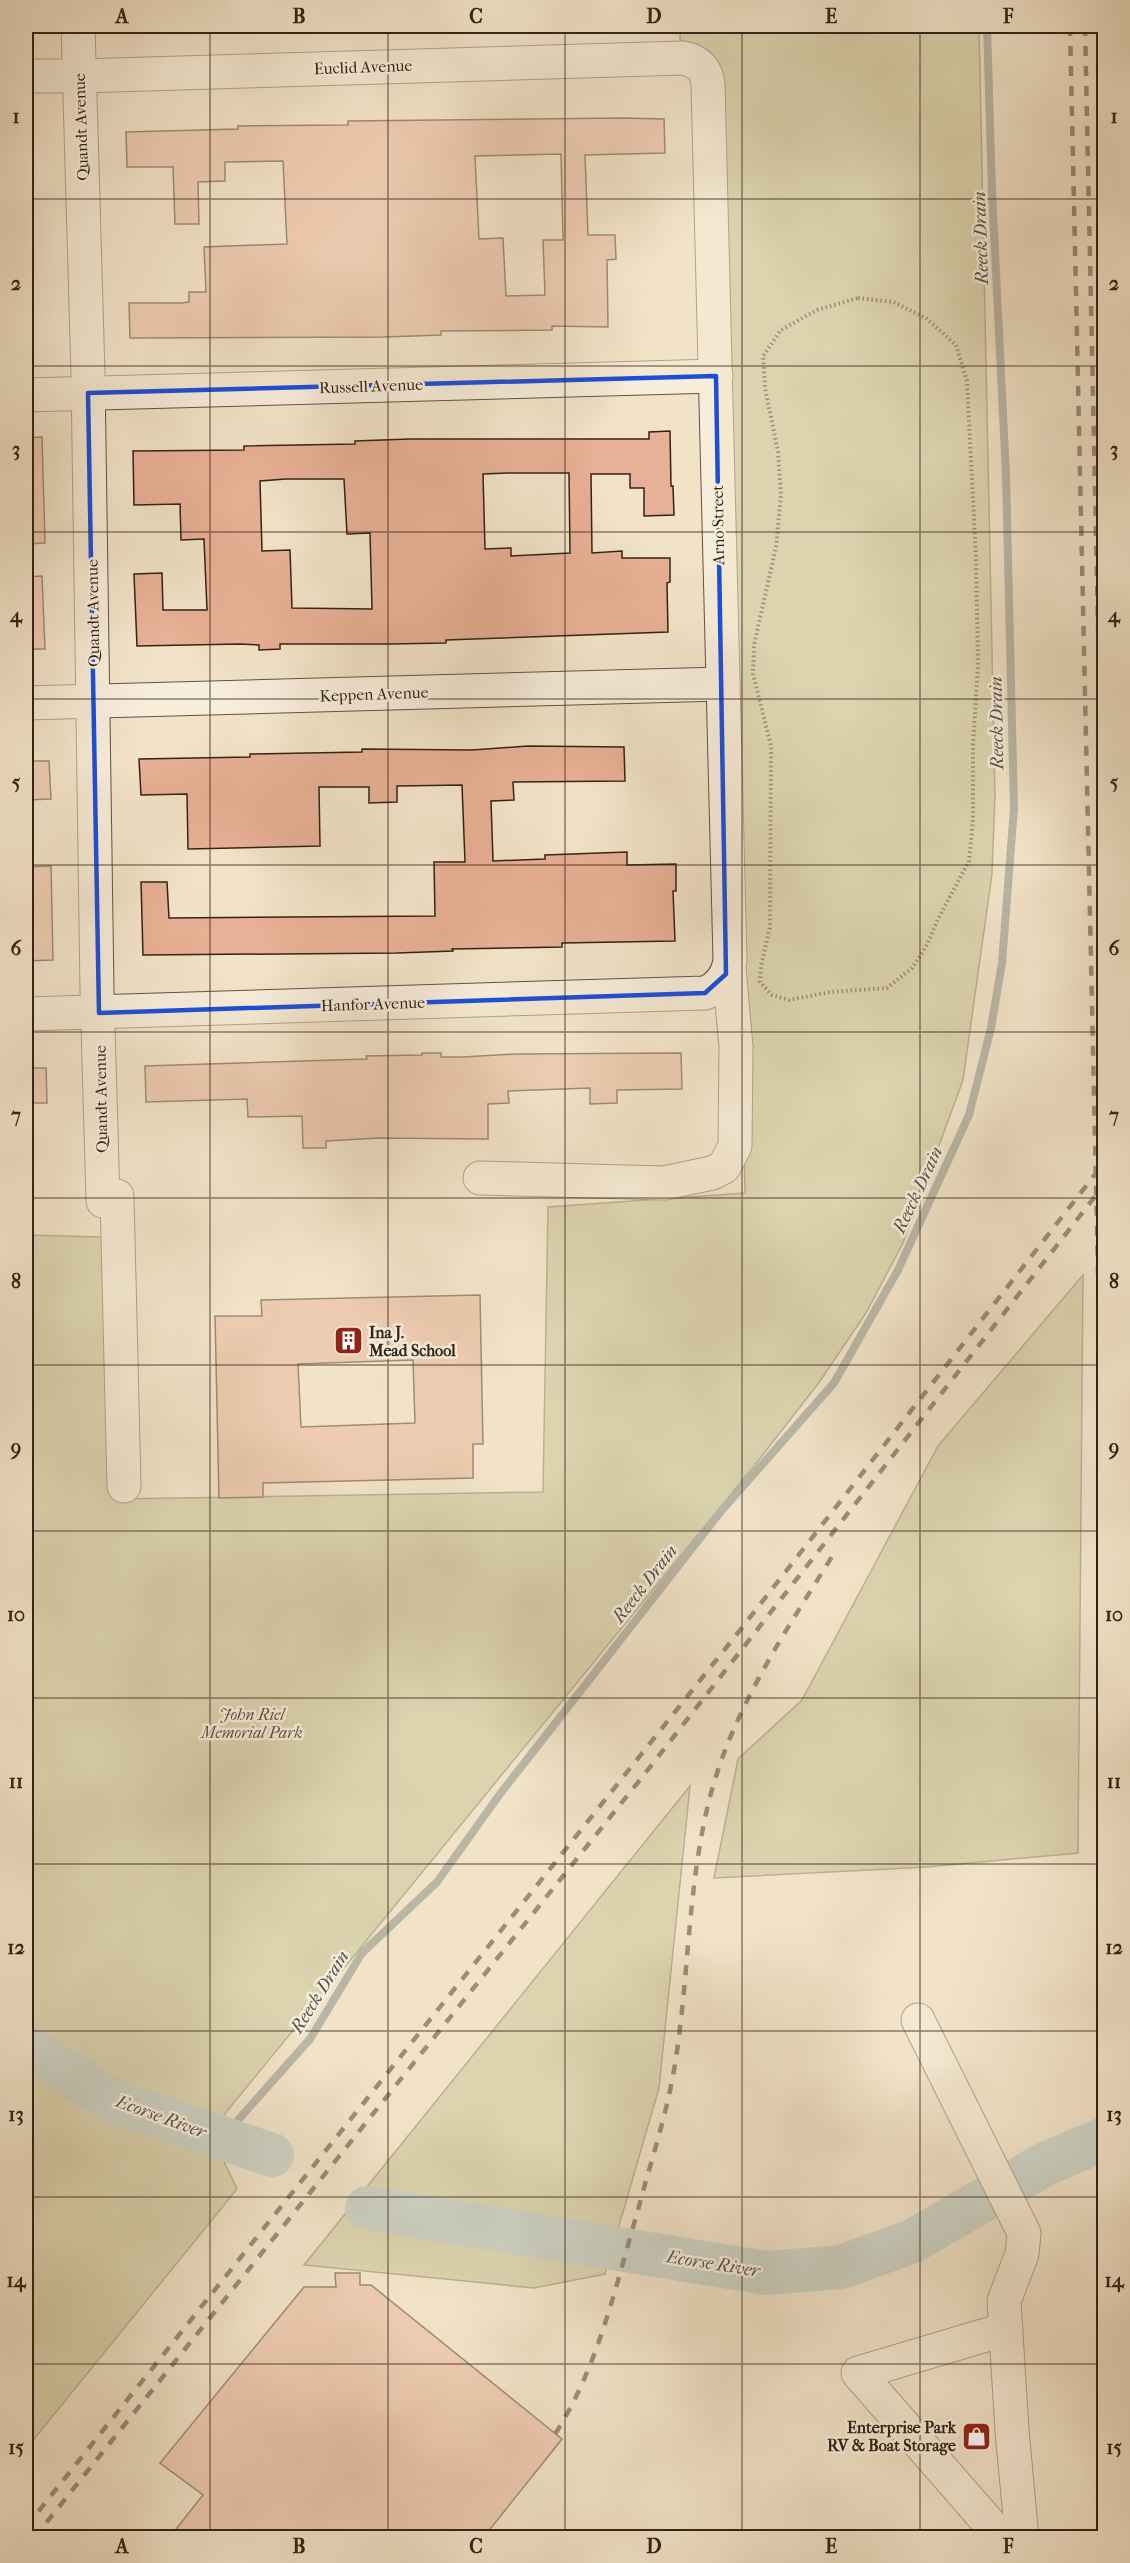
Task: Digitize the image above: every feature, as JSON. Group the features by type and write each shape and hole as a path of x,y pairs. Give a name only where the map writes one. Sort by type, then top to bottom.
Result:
{"street":[{"name":"Quandt Avenue","path":"78,26 95,701 99,1013 124,1486"},
{"name":"Euclid Avenue","path":"26,76 683,58 699,64"},
{"name":"Arno Street","path":"480,1178 664,1183 712,1173 724,1167 735,1146 736,1047 724,977 722,684 707,80 704,69 699,64"},
{"name":"Russell Avenue","path":"26,395 716,376"},
{"name":"Keppen Avenue","path":"26,703 722,684"},
{"name":"Hanfor Avenue","path":"26,1014 705,993 724,977"},
{"path":"918,2020 1024,2234 1022,2254 1004,2301 1012,2431 1022,2538"},
{"path":"1002,2538 858,2373 1006,2329"}],"path":[{"path":"858,298 893,302 926,318 956,345 967,381 978,652 973,745 973,819 969,861 938,918 927,945 912,968 887,988 830,992 789,1000 772,995 760,982 761,966 770,927 771,746 753,674 754,645 776,547 781,495 778,452 765,388 763,356 781,330 817,310 858,298"}],"highlighted area":[{"path":"716,376 726,974 705,993 99,1013 88,393"}],"green space":[{"name":"John Riel Memorial Park","path":"680,26 979,26 995,795 992,874 963,1080 903,1243 866,1313 818,1384 754,1466 210,2132 237,2189 26,2449 26,1235 102,1237 115,1499 543,1492 548,1207 745,1193 723,82 680,43"},
{"path":"1083,1275 1078,1853 927,1867 714,1878 738,1759 802,1700 938,1446"},
{"path":"690,1786 659,2088 605,2274 534,2288 304,2265"}],"building":[{"path":"664,119 665,153 585,155 588,235 615,235 616,259 607,260 608,327 552,326 552,330 441,331 441,335 385,337 130,338 129,303 189,302 189,292 206,292 204,247 287,244 283,161 225,162 225,181 198,182 199,224 175,224 173,167 127,167 126,132 238,129 238,126 348,125 348,121","holes":["561,154 563,240 543,240 545,295 506,296 503,238 479,239 475,156"]},
{"path":"670,431 674,515 644,516 644,488 630,488 630,474 591,474 592,553 622,551 622,558 670,558 670,582 667,583 668,632 446,640 446,643 280,644 280,649 259,650 259,645 240,644 137,646 134,574 162,573 163,610 207,610 204,539 181,540 180,504 134,505 133,451 244,450 244,446 355,444 355,441 410,439 649,439 649,432","holes":["569,473 570,553 511,556 511,548 485,549 483,474","344,479 347,534 370,533 372,609 292,608 290,550 262,551 260,481"]},
{"path":"42,437 45,543 26,544 26,438"},
{"path":"42,576 45,649 26,649 26,577"},
{"path":"528,746 624,747 625,781 513,782 514,800 491,801 493,861 545,859 545,855 627,852 627,865 676,864 676,891 673,891 675,941 562,943 562,947 452,949 453,951 397,953 143,955 141,882 167,882 169,918 435,916 434,862 465,862 462,785 397,786 397,802 369,803 369,787 319,787 320,846 188,849 187,794 141,795 139,759 362,752 362,749 472,750"},
{"path":"26,761 49,761 51,799 26,800"},
{"path":"51,866 53,960 26,961 26,867"},
{"path":"422,1053 441,1053 441,1057 463,1057 516,1054 681,1053 682,1089 617,1090 617,1103 590,1104 590,1088 508,1091 509,1103 488,1104 488,1139 379,1138 326,1141 326,1148 303,1148 302,1116 248,1117 247,1099 146,1102 145,1066 367,1059 366,1056 422,1055"},
{"path":"26,1068 46,1068 47,1103 26,1103"},
{"name":"Ina J. Mead School","path":"480,1295 483,1444 473,1444 473,1478 263,1483 263,1497 219,1498 215,1316 262,1316 261,1300","holes":["413,1360 415,1423 301,1427 298,1364"]},
{"path":"335,2273 360,2273 360,2285 371,2285 562,2439 483,2538 169,2538 203,2495 160,2463 304,2287 336,2287"}],"waterway":[{"name":"Reeck Drain","path":"223,2137 310,2039 362,1953 437,1882 500,1794 722,1510 834,1383 898,1270 969,1115 991,1028 1002,963 1014,808 1006,474 992,192 987,26"},
{"name":"Ecorse River","path":"26,2046 113,2101 272,2155"},
{"name":"Ecorse River","path":"367,2208 766,2273 841,2267 913,2241 1045,2164 1104,2139"}],"railway":[{"path":"1070,26 1104,1540"},
{"path":"1085,26 1104,903"},
{"path":"26,2527 737,1634 1104,1163"},
{"path":"34,2538 643,1776 1104,1185"},
{"path":"555,2434 583,2382 604,2325 667,2105 679,2037 701,1838 718,1771 730,1738 760,1675 833,1555"}],"place":[{"name":"Ina J. Mead School","path":"348,1341"},
{"name":"Enterprise Park RV & Boat Storage","path":"977,2436"}]}
